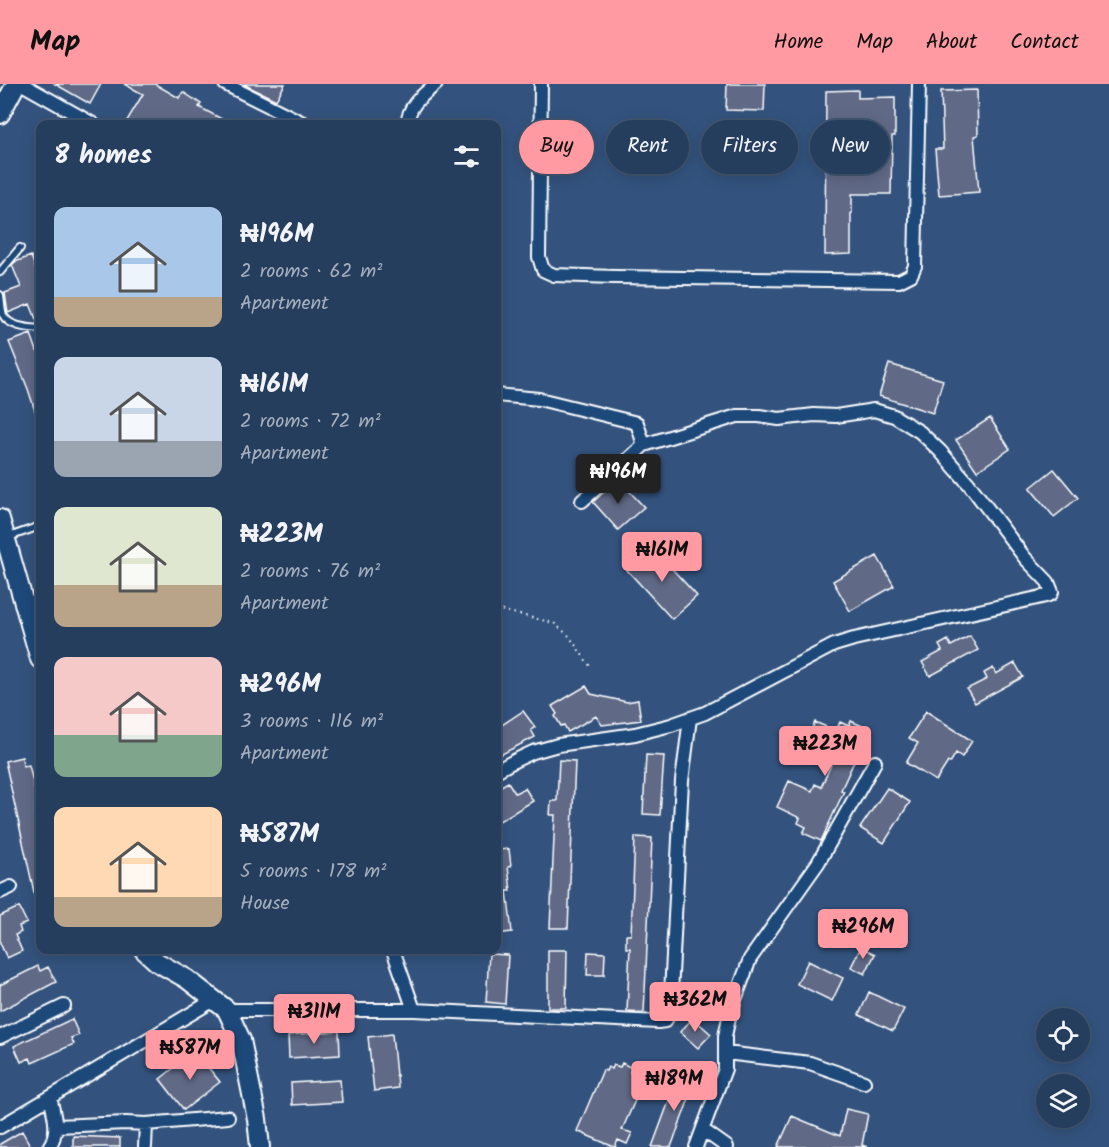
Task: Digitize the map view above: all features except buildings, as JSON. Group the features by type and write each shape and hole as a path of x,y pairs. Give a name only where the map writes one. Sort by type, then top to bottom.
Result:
{"main road":[{"path":"0,114 16,84"},
{"path":"0,519 33,603 36,627"},
{"path":"148,954 221,1005 241,1040 257,1119 260,1147"}],"street":[{"path":"22,84 86,120"},
{"path":"225,84 297,120"},
{"path":"407,120 415,101 436,84"},
{"path":"541,84 539,257 543,270 554,275 615,277 899,281 911,274 915,266 919,84"},
{"path":"501,395 539,399 637,423 644,445"},
{"path":"501,768 533,752 558,745 635,734 705,713 834,645 1046,596 1052,592 1048,582 1025,558 969,484 940,451 920,432 894,416 874,410 836,416 779,418 736,416 644,445 582,501"},
{"path":"0,1127 50,1097 221,1005 414,1010 665,1021 670,1012 682,782 690,718"},
{"path":"696,1147 725,1069 725,1036 730,1013 750,959 818,863 875,762"},
{"path":"394,954 414,1010"},
{"path":"0,1037 64,1006"},
{"path":"726,1053 810,1063 864,1082"},
{"path":"50,1097 57,1126 52,1145"},
{"path":"57,1126 146,1124 228,1118"},
{"path":"145,1147 146,1124"},
{"path":"703,1130 727,1147"}],"lane":[{"path":"0,272 20,248"},
{"path":"0,294 3,315 8,321 36,328"},
{"path":"6,538 36,527"}],"path":[{"path":"501,610 554,623 569,636 592,669"}]}
